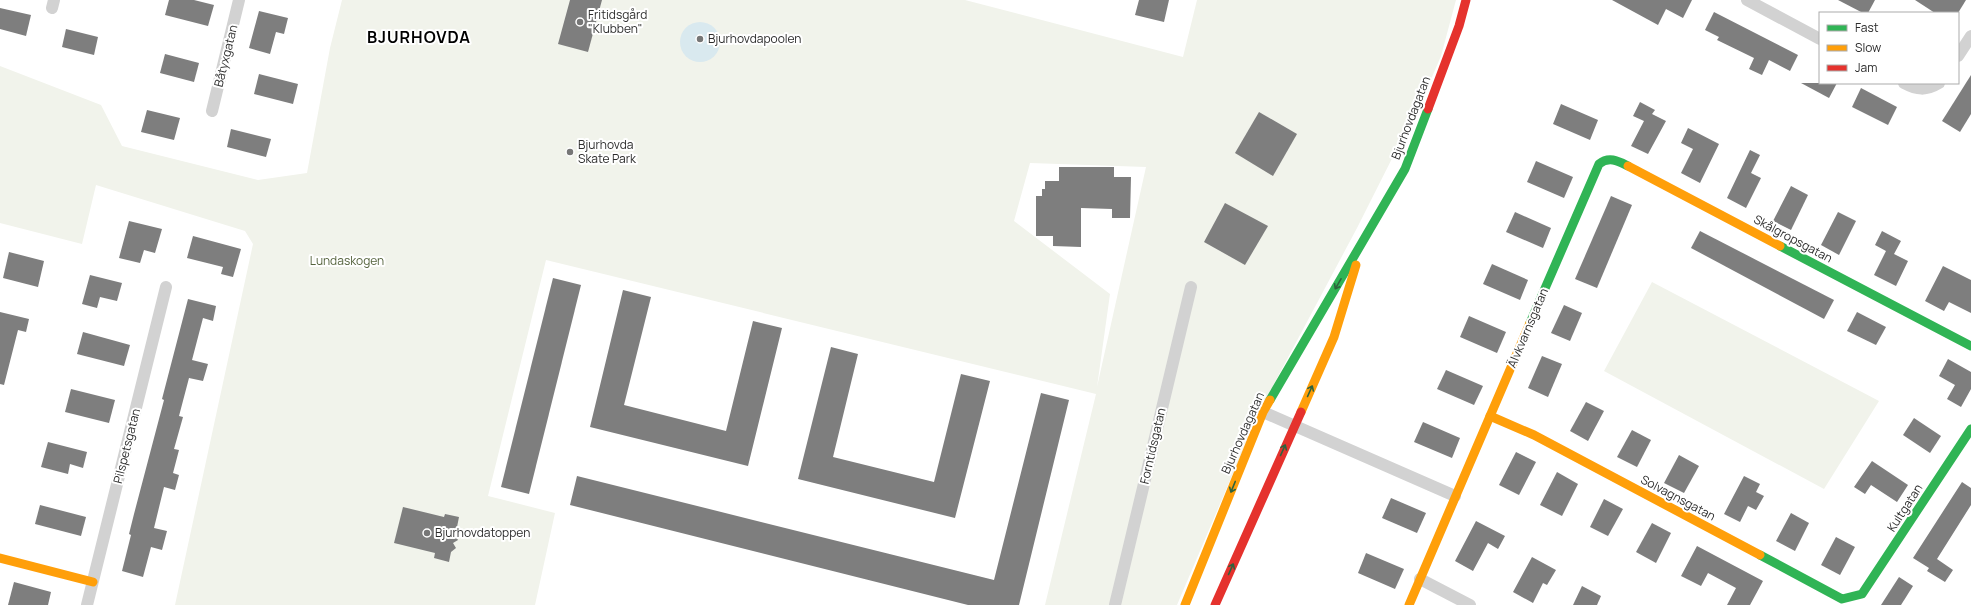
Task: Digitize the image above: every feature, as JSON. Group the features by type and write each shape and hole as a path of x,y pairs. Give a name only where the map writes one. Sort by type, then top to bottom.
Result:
{"street":[{"name":"Båtyxgatan","path":"212,111 239,0"},
{"name":"Bjurhovdagatan","path":"1185,605 1263,412 1405,169 1459,26 1466,0"},
{"path":"1747,0 1819,38"},
{"path":"1959,54 1971,36"},
{"path":"1906,84 1915,89 1929,89 1937,84"},
{"name":"Skålgropsgatan","path":"1603,161 1614,159 1971,346"},
{"name":"Älvkvarnsgatan","path":"1409,605 1454,496 1599,164 1603,161"},
{"name":"Bjurhovdagatan","path":"1215,605 1334,337 1365,238"},
{"name":"Forntidsgatan","path":"1115,605 1191,286"},
{"name":"Pilspetsgatan","path":"87,605 166,287"},
{"path":"1263,412 1454,496"},
{"name":"Solvagnsgatan","path":"1490,416 1534,435 1842,599 1855,596"},
{"name":"Kultgatan","path":"1855,596 1862,594 1971,429"},
{"path":"0,558 93,582"},
{"path":"1420,579 1470,605"}],"green space":[{"name":"Lundaskogen","path":"342,0 965,0 1183,57 1197,0 1456,0 1441,56 1426,91 1357,228 1260,410 1177,605 1045,605 1096,394 546,260 488,496 555,513 535,605 175,605 253,244 245,231 96,185 82,244 0,223 0,66 101,105 122,146 258,180 307,173 330,48","holes":["1030,163 1146,167 1097,387 1110,294 1014,221"]},
{"path":"1652,282 1879,401 1824,489 1604,371"}],"shaded area":[{"name":"Bjurhovdapoolen","path":"700,22 714,28 720,42 714,56 700,62 686,56 680,42 686,28"}],"building":[{"path":"169,0 194,0 214,5 208,26 165,15"},
{"name":"Fritidsgård \"Klubben\"","path":"570,0 602,0 588,52 558,44"},
{"path":"1139,0 1169,0 1164,22 1135,15"},
{"path":"1612,0 1692,0 1683,18 1666,9 1658,25"},
{"path":"1838,0 1875,0 1869,12 1861,12"},
{"path":"1915,0 1966,0 1959,12 1933,12"},
{"path":"0,8 31,15 26,36 0,29"},
{"path":"259,11 288,18 284,34 276,32 270,54 249,48"},
{"path":"1714,12 1798,55 1790,71 1769,60 1762,75 1749,69 1754,58 1717,40 1719,37 1705,30"},
{"path":"66,29 98,37 94,55 62,47"},
{"path":"165,54 199,63 194,82 160,73"},
{"path":"259,74 298,84 293,104 254,94"},
{"path":"1971,75 1971,114 1960,132 1942,121"},
{"path":"1801,83 1836,84 1829,98"},
{"path":"1861,88 1897,107 1888,125 1852,107"},
{"path":"1640,102 1655,110 1652,114 1666,121 1648,154 1631,146 1644,121 1633,116"},
{"path":"1561,104 1598,120 1590,140 1553,124"},
{"path":"147,110 180,118 174,140 141,132"},
{"path":"1259,112 1297,134 1273,176 1235,153"},
{"path":"1688,128 1719,144 1700,183 1681,173 1693,149 1681,143"},
{"path":"231,129 271,139 266,157 227,147"},
{"path":"1750,150 1760,155 1751,173 1761,178 1746,208 1727,198"},
{"path":"1536,161 1573,177 1564,198 1527,182"},
{"path":"1059,167 1114,167 1114,177 1131,177 1130,218 1112,218 1112,209 1081,208 1081,247 1053,246 1053,236 1036,236 1036,196 1042,196 1042,189 1045,189 1045,181 1059,181"},
{"path":"1791,186 1808,195 1791,230 1773,221"},
{"path":"1611,196 1632,205 1597,288 1575,279"},
{"path":"1225,203 1268,226 1245,265 1204,242"},
{"path":"1515,212 1551,228 1543,248 1506,232"},
{"path":"1838,212 1856,221 1839,255 1821,245"},
{"path":"129,221 162,229 155,253 144,250 140,263 119,258"},
{"path":"1700,231 1834,300 1824,319 1691,248"},
{"path":"1882,231 1901,241 1894,254 1908,261 1896,286 1874,275 1886,251 1875,245"},
{"path":"193,236 241,249 233,277 221,274 223,267 187,258"},
{"path":"9,252 44,261 38,287 3,278"},
{"path":"1492,264 1528,280 1520,300 1483,284"},
{"path":"1943,266 1971,280 1971,313 1949,302 1944,311 1925,301"},
{"path":"90,275 122,283 117,301 100,297 97,308 82,304"},
{"path":"553,278 581,285 529,494 501,487"},
{"path":"623,290 651,297 624,405 726,431 753,321 782,328 748,466 590,427"},
{"path":"188,299 216,306 213,321 203,318 192,360 208,364 203,381 189,378 179,416 183,417 174,449 179,450 173,473 179,475 175,490 164,487 154,528 167,531 162,550 151,547 143,577 122,571 131,535 129,534 164,400 162,399"},
{"path":"1564,305 1582,313 1570,341 1551,333"},
{"path":"0,312 29,319 26,332 18,330 4,385 0,384"},
{"path":"1857,312 1886,327 1876,345 1847,331"},
{"path":"1469,316 1506,332 1497,353 1460,337"},
{"path":"83,332 130,345 124,366 77,354"},
{"path":"831,347 858,354 833,457 934,482 961,374 990,381 955,518 798,479"},
{"path":"1542,356 1562,364 1548,397 1528,388"},
{"path":"1948,359 1971,372 1971,389 1961,407 1947,399 1955,385 1939,376"},
{"path":"1446,370 1483,386 1474,405 1437,389"},
{"path":"71,389 115,400 109,423 65,412"},
{"path":"1041,393 1069,400 1019,605 968,605 570,505 577,476 994,580"},
{"path":"1586,402 1604,411 1588,441 1570,431"},
{"path":"1914,418 1941,436 1930,453 1903,435"},
{"path":"1423,422 1460,438 1452,458 1414,442"},
{"path":"1632,430 1651,440 1637,467 1617,457"},
{"path":"48,442 87,452 83,468 70,464 68,474 41,467"},
{"path":"1516,452 1536,462 1519,495 1499,485"},
{"path":"1679,455 1699,466 1684,493 1664,483"},
{"path":"1872,461 1908,485 1897,502 1871,485 1865,494 1854,487"},
{"path":"1557,472 1578,484 1562,516 1540,505"},
{"path":"1744,476 1760,484 1756,492 1764,496 1756,510 1748,506 1740,522 1724,514"},
{"path":"1962,482 1971,488 1971,505 1937,559 1953,570 1945,582 1927,571 1929,568 1913,558"},
{"path":"1391,498 1426,513 1417,533 1382,518"},
{"path":"1604,499 1623,509 1608,536 1590,527"},
{"path":"40,505 86,517 81,536 35,524"},
{"name":"Bjurhovdatoppen","path":"403,507 444,517 445,514 459,517 457,527 460,532 455,535 458,540 453,543 456,548 451,552 449,562 434,558 435,553 394,543"},
{"path":"1791,513 1809,523 1795,551 1776,541"},
{"path":"1476,521 1505,536 1498,549 1488,543 1473,571 1455,561"},
{"path":"1652,523 1671,533 1656,563 1636,552"},
{"path":"1836,537 1855,547 1840,575 1821,565"},
{"path":"1697,546 1763,581 1750,605 1727,605 1736,588 1708,573 1701,586 1681,576"},
{"path":"1366,553 1404,569 1395,589 1358,573"},
{"path":"1532,557 1556,570 1547,585 1543,583 1533,603 1513,592"},
{"path":"1899,577 1913,586 1901,605 1881,605"},
{"path":"14,582 51,592 48,605 8,605"},
{"path":"1582,586 1601,596 1597,605 1573,605"}],"traffic: fast":[{"path":"1270,400 1405,169 1428,109"},
{"path":"1530,323 1599,164 1606,160 1614,160 1628,166"},
{"path":"1780,246 1971,346"},
{"path":"1760,555 1842,599 1862,594 1971,429"}],"traffic: slow":[{"path":"1628,166 1780,246"},
{"path":"1301,412 1334,337 1356,265"},
{"path":"1409,605 1530,323"},
{"path":"1185,605 1263,412 1270,400"},
{"path":"1490,416 1534,435 1760,555"},
{"path":"0,558 93,582"}],"traffic: jam":[{"path":"1428,109 1459,26 1466,0"},
{"path":"1215,605 1301,412"}],"place":[{"name":"Fritidsgård \"Klubben\"","path":"580,22"},
{"name":"Bjurhovdapoolen","path":"700,39"},
{"name":"Bjurhovda Skate Park","path":"570,152"},
{"name":"Bjurhovdatoppen","path":"427,533"}],"district":[{"name":"BJURHOVDA","path":"419,37"}]}
